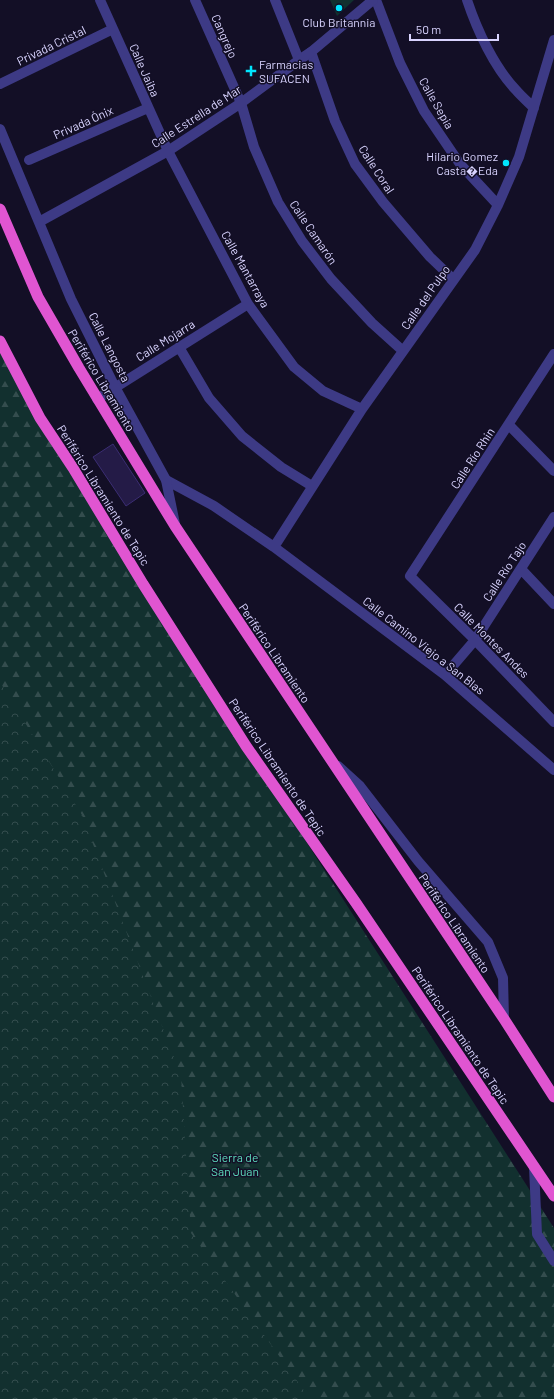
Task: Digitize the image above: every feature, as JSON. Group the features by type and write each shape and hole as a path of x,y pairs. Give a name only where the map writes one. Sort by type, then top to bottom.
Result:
{"highway":[{"name":"Periférico Libramiento","path":"0,209 38,297 97,399 175,526 504,1019 554,1097"},
{"name":"Periférico Libramiento de Tepic","path":"0,341 40,418 246,746 356,903 554,1196"}],"street":[{"name":"Calle Jaiba","path":"100,0 168,151"},
{"name":"Cangrejo","path":"195,0 241,104"},
{"path":"275,0 299,60"},
{"name":"Calle Estrella de Mar","path":"39,222 168,151 241,104 311,52 373,0"},
{"name":"Calle Sepia","path":"376,0 400,63 424,111 460,164 498,205"},
{"path":"467,0 473,18 493,58 515,90 534,108"},
{"name":"Privada Cristal","path":"0,84 113,29"},
{"name":"Calle del Pulpo","path":"274,547 362,409 475,250 498,205 519,158 554,40"},
{"name":"Calle Coral","path":"311,52 335,121 355,164 383,202 430,257 453,279"},
{"name":"Calle Camarón","path":"241,104 254,147 278,202 302,241 331,279 372,322 403,351"},
{"name":"Privada Ónix","path":"29,160 148,108"},
{"name":"Calle Langosta","path":"0,129 71,299 115,387 166,480 175,526"},
{"name":"Calle Mantarraya","path":"168,151 248,304 294,366 323,391 362,409"},
{"name":"Calle Mojarra","path":"97,399 248,304"},
{"path":"179,347 209,398 242,436 281,467 312,486"},
{"name":"Calle Río Rhin","path":"410,576 554,354"},
{"path":"509,425 554,471"},
{"path":"166,480 214,506 274,547"},
{"name":"Calle Río Tajo","path":"445,675 475,640 554,517"},
{"name":"Calle Camino Viejo a San Blas","path":"274,547 445,675 554,770"},
{"path":"521,569 554,604"},
{"name":"Calle Montes Andes","path":"410,576 475,640 554,722"},
{"path":"329,758 360,786 418,861 488,942 503,978 504,1019"},
{"path":"534,1166 537,1234 554,1261"}],"green space":[{"name":"Club Britannia","path":"330,0 354,0 337,16"},
{"name":"Sierra de San Juan","path":"0,351 230,723 554,1228 554,1399 0,1399"},
{"path":"0,682 82,815 181,1076 191,1233 310,1399 0,1399"}],"building":[{"path":"113,444 145,493 126,506 93,457"}],"place":[{"name":"Club Britannia","path":"339,8"},
{"name":"Farmacias SUFACEN","path":"251,71"},
{"name":"Hilario Gomez Casta�Eda","path":"506,163"}]}
